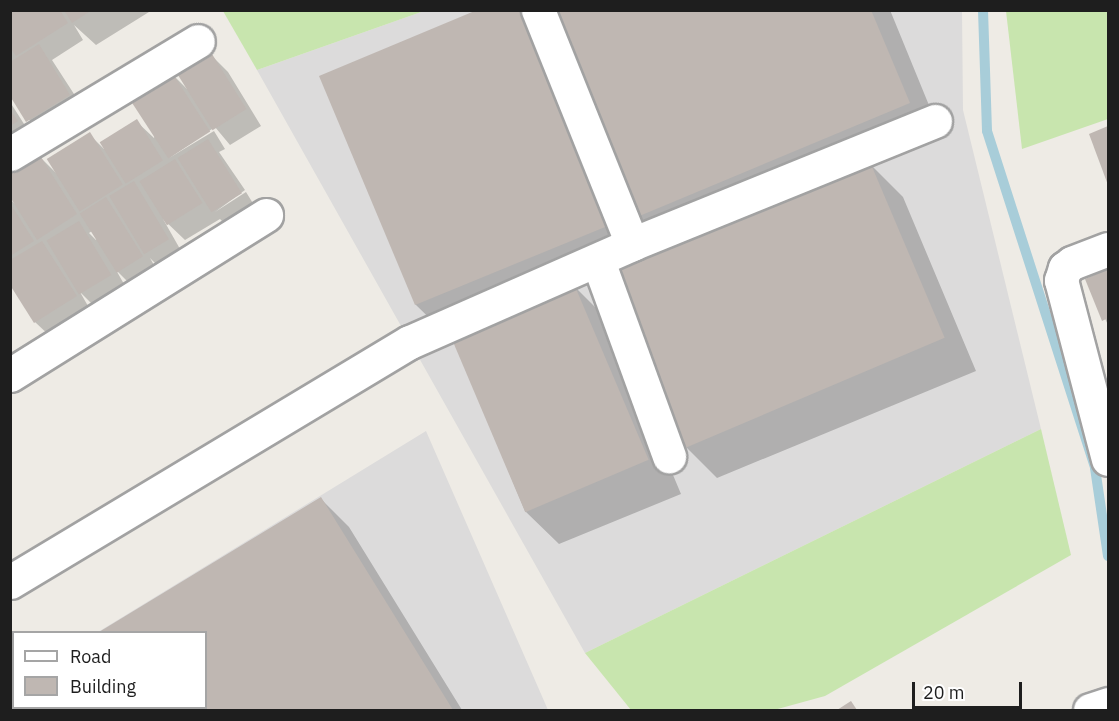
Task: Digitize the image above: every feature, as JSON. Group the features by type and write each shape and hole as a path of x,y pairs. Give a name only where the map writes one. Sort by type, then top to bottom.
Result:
{"street":[{"path":"538,10 632,244"},
{"path":"10,154 198,41"},
{"path":"10,582 410,342 598,261 632,244 935,121"},
{"path":"10,375 266,215"},
{"path":"1108,249 1072,263 1065,268 1061,280 1108,459"},
{"path":"598,261 669,456"},
{"path":"1090,711 1108,704"}],"shaded area":[{"path":"424,11 962,11 963,110 1041,429 585,653 257,70"},
{"path":"426,431 548,710 11,710 12,698 12,709 207,709 207,631 100,631"}],"green space":[{"path":"223,11 424,11 257,70"},
{"path":"1006,11 1108,11 1108,119 1022,149"},
{"path":"1041,429 1071,555 825,696 774,710 631,710 585,653"}],"building":[{"path":"10,10 60,10 68,23 16,56 10,47"},
{"path":"64,10 92,10 72,23"},
{"path":"477,10 521,10 610,225 415,305 319,76"},
{"path":"551,10 871,10 910,103 637,217"},
{"path":"39,44 70,95 26,122 10,96 10,62"},
{"path":"212,54 246,109 213,130 178,75"},
{"path":"171,71 210,131 168,159 129,98"},
{"path":"10,110 18,121 10,126"},
{"path":"137,119 163,161 126,184 100,142"},
{"path":"1108,126 1108,185 1089,134"},
{"path":"90,132 123,185 80,212 47,159"},
{"path":"208,139 242,193 211,212 177,158"},
{"path":"39,154 77,214 37,240 10,197 10,172"},
{"path":"175,159 203,203 167,225 139,181"},
{"path":"870,162 945,338 685,448 610,272"},
{"path":"134,181 169,239 144,254 109,196"},
{"path":"106,197 143,256 117,273 80,213"},
{"path":"10,203 34,241 10,256"},
{"path":"79,221 111,275 79,295 46,241"},
{"path":"42,241 77,296 34,323 10,285 10,260"},
{"path":"1108,269 1108,318 1102,321 1085,279"},
{"path":"574,284 649,460 525,512 451,336"},
{"path":"321,497 453,710 24,710 207,709 207,631 101,631"},
{"path":"851,701 857,710 837,710"}],"waterway":[{"path":"983,10 987,131 1095,468 1108,556"}]}
